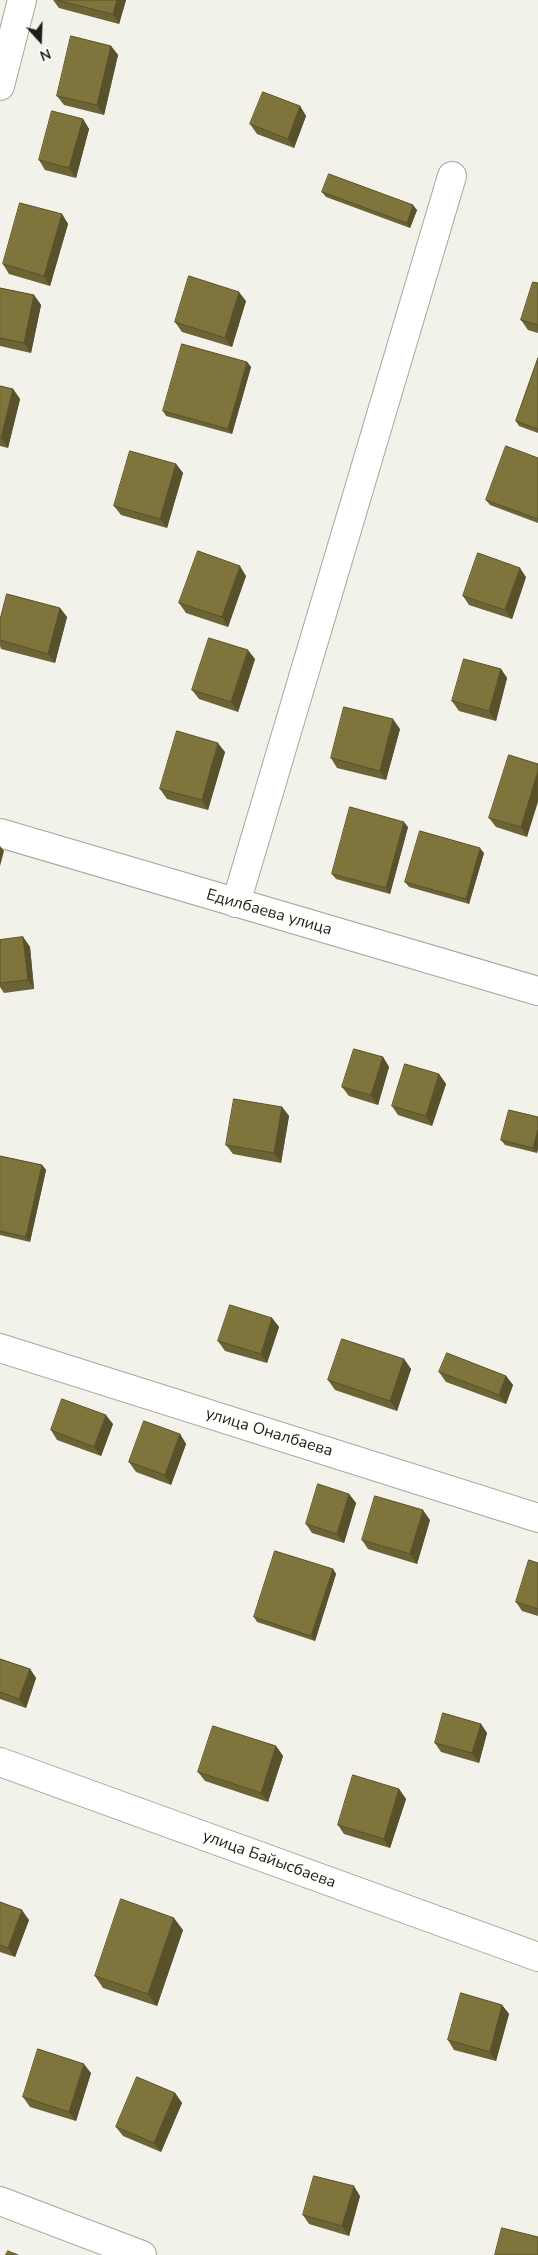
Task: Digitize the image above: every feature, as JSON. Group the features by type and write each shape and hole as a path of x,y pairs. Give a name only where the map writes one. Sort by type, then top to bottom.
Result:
{"street":[{"path":"0,86 22,0"},
{"path":"236,903 452,176"},
{"name":"Едилбаева улица","path":"0,833 538,991"},
{"name":"улица Оналбаева","path":"0,1348 538,1518"},
{"name":"улица Байысбаева","path":"0,1762 538,1957"},
{"path":"0,2201 142,2255"}],"building":[{"path":"57,0 117,0 113,14"},
{"path":"71,36 111,46 97,105 57,96"},
{"path":"263,92 300,106 288,139 250,124"},
{"path":"52,111 83,119 69,168 39,160"},
{"path":"329,174 413,205 407,223 322,192"},
{"path":"20,203 62,214 44,276 3,264"},
{"path":"189,276 239,292 225,338 175,322"},
{"path":"533,282 538,283 538,325 521,320"},
{"path":"0,288 34,295 24,343 0,338"},
{"path":"182,344 247,362 228,429 163,411"},
{"path":"538,358 538,429 516,421"},
{"path":"0,386 13,389 1,438 0,438"},
{"path":"506,446 538,458 538,519 486,500"},
{"path":"130,451 176,464 160,519 114,506"},
{"path":"198,551 240,566 222,617 179,603"},
{"path":"478,553 520,568 505,610 463,596"},
{"path":"7,594 60,608 48,654 0,640 0,620"},
{"path":"209,638 248,650 231,702 192,690"},
{"path":"464,659 501,669 489,711 452,701"},
{"path":"344,707 393,719 380,771 331,758"},
{"path":"177,731 218,743 202,800 160,789"},
{"path":"509,755 538,764 538,771 521,827 489,818"},
{"path":"350,807 404,822 386,888 332,874"},
{"path":"420,831 480,848 466,899 405,882"},
{"path":"23,937 28,980 0,983 0,940"},
{"path":"354,1049 383,1057 371,1095 342,1087"},
{"path":"405,1064 439,1074 426,1116 392,1106"},
{"path":"234,1099 282,1107 274,1153 226,1145"},
{"path":"509,1110 538,1117 538,1129 533,1148 501,1140"},
{"path":"0,1156 42,1165 26,1237 0,1231"},
{"path":"230,1305 272,1318 261,1354 218,1341"},
{"path":"342,1339 404,1359 390,1401 328,1380"},
{"path":"447,1353 506,1376 499,1395 439,1372"},
{"path":"62,1399 106,1415 94,1447 51,1430"},
{"path":"144,1421 180,1434 165,1475 129,1462"},
{"path":"318,1484 349,1494 337,1534 306,1524"},
{"path":"375,1496 423,1510 410,1554 362,1540"},
{"path":"275,1551 333,1569 311,1636 254,1617"},
{"path":"529,1560 538,1563 538,1609 516,1602"},
{"path":"0,1659 30,1669 19,1699 0,1692"},
{"path":"443,1713 481,1724 472,1753 435,1743"},
{"path":"213,1726 276,1746 261,1793 198,1772"},
{"path":"353,1775 399,1789 384,1839 338,1825"},
{"path":"121,1899 174,1918 148,1994 95,1976"},
{"path":"0,1902 22,1910 8,1948 0,1945"},
{"path":"461,1993 502,2005 490,2052 448,2040"},
{"path":"38,2049 84,2064 69,2112 23,2097"},
{"path":"137,2077 175,2093 154,2143 116,2127"},
{"path":"314,2176 354,2186 342,2226 303,2215"},
{"path":"502,2228 538,2237 538,2255 495,2255"},
{"path":"8,2251 18,2255 6,2255"}]}
